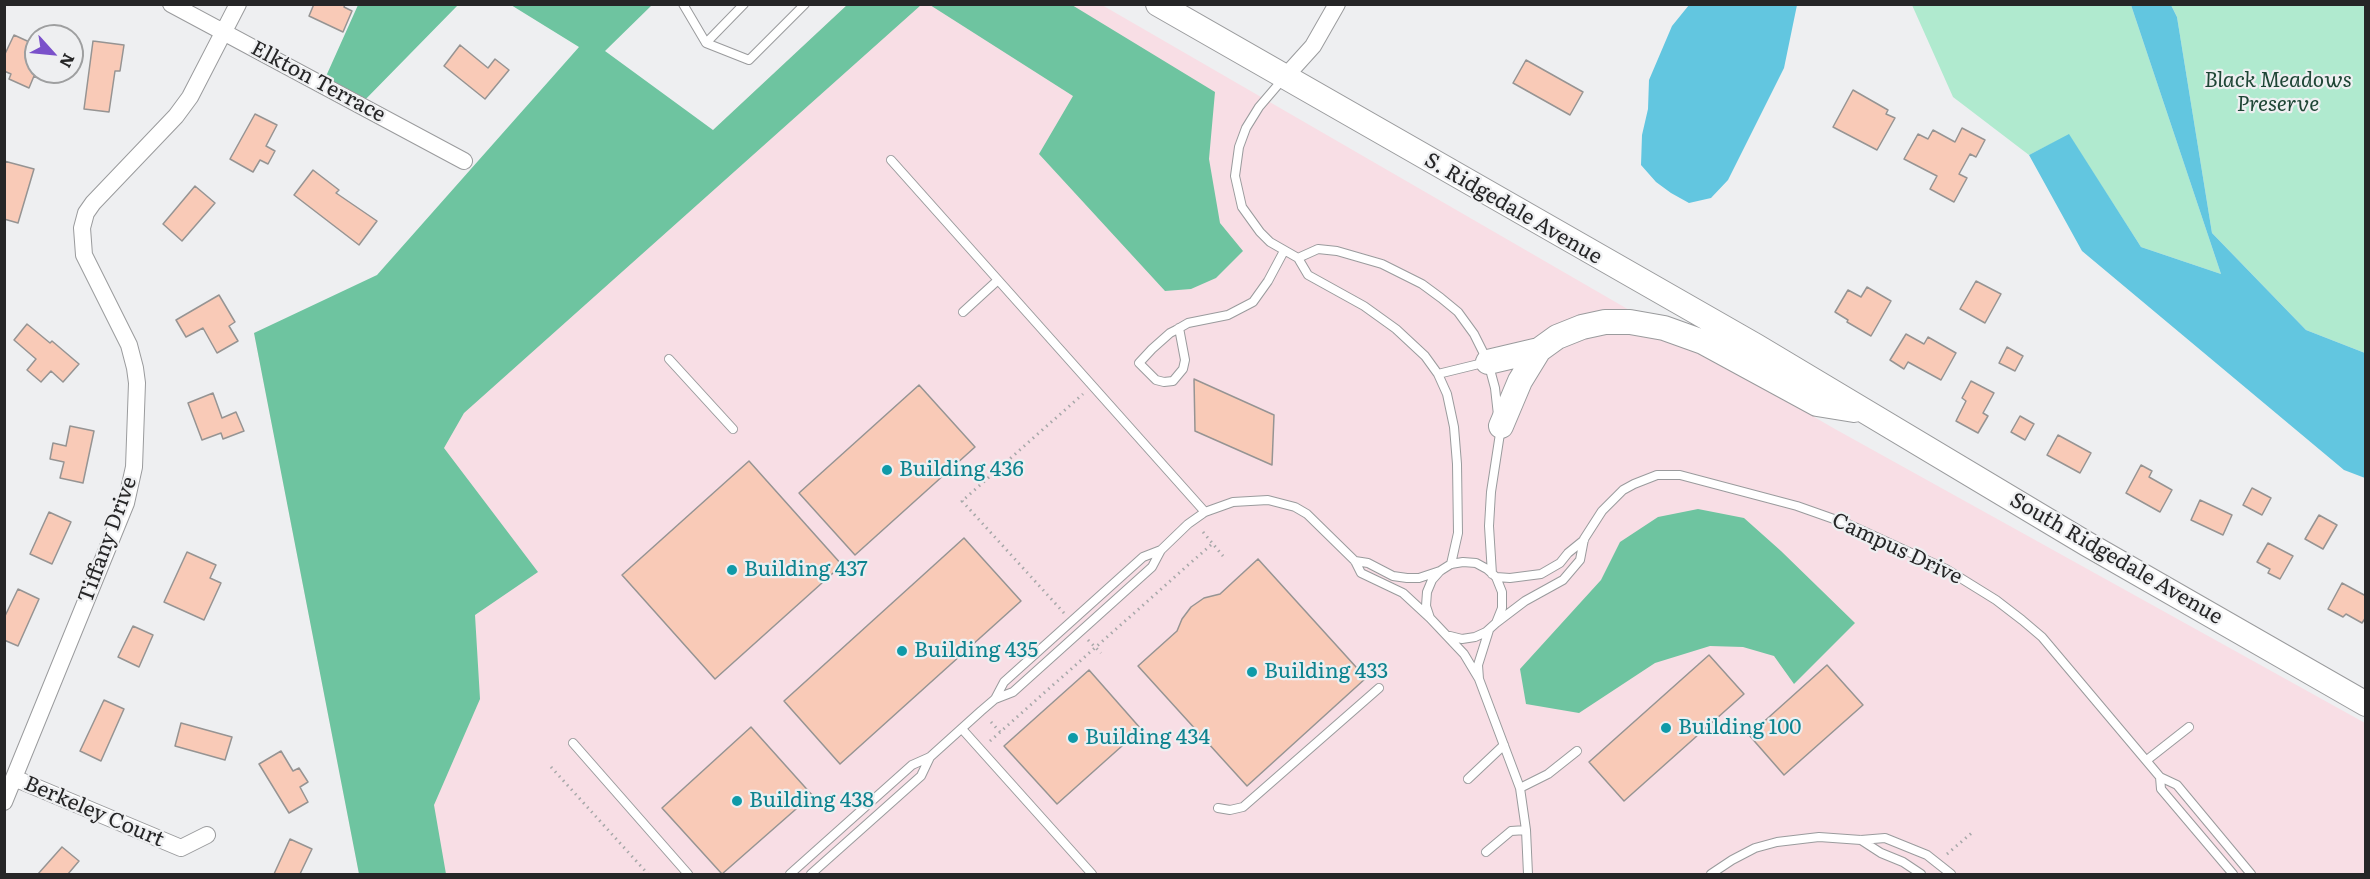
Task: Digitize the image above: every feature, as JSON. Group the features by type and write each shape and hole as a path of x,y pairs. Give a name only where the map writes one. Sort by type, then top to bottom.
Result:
{"main road":[{"name":"S. Ridgedale Avenue","path":"1158,4 1869,412"},
{"path":"1488,362 1539,350 1557,337 1582,327 1605,322 1630,322 1664,328 1703,342 1817,404 1869,412"},
{"path":"1501,426 1520,381 1539,350"},
{"name":"South Ridgedale Avenue","path":"1869,412 2087,544 2366,704"}],"street":[{"name":"Elkton Terrace","path":"171,4 464,161"},
{"name":"Tiffany Drive","path":"4,802 126,503 134,467 137,383 135,368 129,345 84,255 82,228 86,213 190,97 238,4"},
{"path":"1286,77 1313,46 1337,4"},
{"name":"Berkeley Court","path":"14,778 181,848 207,835"}],"lane":[{"path":"683,4 706,43 749,60 805,4"},
{"path":"706,43 744,4"},
{"path":"1286,77 1259,107 1239,147 1235,176 1242,207 1265,237 1298,258 1308,275 1364,306 1396,329 1425,356 1438,374 1447,394 1454,427 1457,464 1458,533 1451,564"},
{"path":"891,160 1205,512"},
{"path":"1298,258 1318,249 1337,251 1382,264 1422,284 1458,312 1474,334 1488,362 1495,387 1501,426 1491,492 1489,526 1494,576 1502,592 1502,608 1492,626 1478,665 1479,679"},
{"path":"1179,328 1185,360 1178,377 1173,381 1156,380 1139,363 1158,343 1179,328 1188,323 1228,315 1253,302 1268,281 1284,250"},
{"path":"963,312 998,280"},
{"path":"669,359 733,429"},
{"path":"1438,374 1488,362"},
{"name":"Campus Drive","path":"1494,576 1510,578 1541,574 1560,563 1584,539 1602,511 1613,499 1634,484 1657,475 1680,475 1797,506 1848,524 1946,569 1996,600 2042,637 2160,777 2177,785 2250,874"},
{"path":"995,699 1013,692 1097,617 1152,567 1161,550 1188,524 1205,512 1233,502 1253,499 1282,502 1307,514 1355,561 1361,573 1403,593 1430,618 1438,629 1450,636 1462,639 1475,637 1492,626"},
{"name":"Campus Drive","path":"1492,626 1525,601 1563,580 1580,560 1584,539"},
{"path":"790,874 912,765 930,757 962,729 995,699 1004,682 1143,557 1161,550"},
{"path":"1355,561 1368,563 1393,576 1407,578 1419,578 1451,564 1463,562 1476,563 1494,576"},
{"path":"1430,618 1426,606 1427,592 1432,580 1440,570"},
{"path":"1450,636 1479,679 1520,788 1526,830 1528,874"},
{"path":"1218,808 1230,810 1243,807 1379,688"},
{"path":"2147,760 2189,727"},
{"path":"962,729 1092,874"},
{"path":"573,743 688,874"},
{"path":"1468,779 1504,745"},
{"path":"1520,788 1548,774 1577,751"},
{"path":"811,874 921,776 930,757"},
{"name":"Campus Drive","path":"2160,777 2161,789 2233,874"},
{"path":"1486,852 1511,831 1526,830"},
{"path":"1711,874 1755,848 1777,842 1819,837 1861,840 1885,838 1915,849 1940,864 1951,874"},
{"path":"1861,840 1921,874"}],"path":[{"path":"1066,615 962,501 1083,394"},
{"path":"1203,532 1223,556"},
{"path":"989,743 1213,543"},
{"path":"1085,636 1101,653"},
{"path":"992,723 1000,732"},
{"path":"551,767 648,874"},
{"path":"1944,858 1974,831"}],"shaded area":[{"path":"847,5 1102,5 1835,429 2365,723 2365,874 359,874 254,333 713,130"}],"green space":[{"path":"358,5 458,5 359,106 323,83"},
{"path":"511,5 652,5 605,51 713,130 847,5 921,5 464,413 444,448 538,572 475,615 480,699 434,805 446,874 359,874 254,333 377,275 579,47"},
{"path":"930,5 1072,5 1215,92 1209,159 1220,223 1243,251 1216,278 1191,289 1165,291 1039,154 1073,96"},
{"name":"Black Meadows Preserve","path":"1912,5 2131,5 2221,274 2141,247 2069,135 2029,155 1953,97"},
{"name":"Black Meadows Preserve","path":"2171,5 2365,5 2365,353 2306,330 2212,233 2177,17"},
{"path":"1698,509 1744,518 1855,623 1794,684 1774,656 1743,647 1710,646 1655,663 1579,713 1526,704 1520,669 1601,580 1620,542 1658,517"}],"water":[{"path":"1689,5 1797,5 1784,68 1728,180 1711,198 1689,203 1656,182 1641,165 1642,135 1648,109 1649,80 1672,26"},
{"path":"2131,5 2171,5 2177,17 2212,233 2306,330 2365,353 2365,478 2344,470 2082,251 2029,155 2069,134 2141,247 2221,274"}],"building":[{"path":"314,4 345,4 344,7 352,11 343,32 309,16"},
{"path":"14,35 24,40 24,84 31,84 29,88 9,79 11,74 4,71 4,56"},
{"path":"93,41 124,45 120,71 115,71 109,112 84,109"},
{"path":"460,45 488,68 495,59 509,70 485,99 444,66"},
{"path":"1526,60 1583,92 1570,115 1513,83"},
{"path":"1853,90 1888,110 1886,114 1895,118 1877,150 1833,127"},
{"path":"255,114 277,125 266,146 275,151 268,164 260,160 253,172 230,159"},
{"path":"1962,128 1985,140 1976,157 1970,154 1959,174 1967,178 1954,202 1930,189 1937,176 1904,159 1918,134 1928,139 1933,130 1955,142"},
{"path":"4,161 34,169 18,223 4,219"},
{"path":"313,170 339,190 336,193 377,221 359,245 294,195"},
{"path":"195,186 215,203 182,241 163,224"},
{"path":"1976,281 2001,294 1985,323 1960,309"},
{"path":"1867,287 1891,301 1871,336 1835,312 1848,290 1861,297"},
{"path":"219,295 235,322 229,326 238,341 217,353 203,328 186,337 176,320"},
{"path":"27,324 79,364 63,382 51,371 41,382 27,370 36,359 14,340"},
{"path":"1906,334 1924,344 1928,337 1956,353 1941,380 1908,362 1904,369 1890,360"},
{"path":"2007,347 2023,356 2015,371 1999,363"},
{"path":"1194,379 1274,415 1272,465 1195,431"},
{"path":"1971,381 1994,393 1983,413 1988,416 1978,433 1956,421 1966,401 1962,398"},
{"name":"Building 436","path":"919,385 975,447 855,555 799,493"},
{"path":"213,393 222,418 236,412 244,431 223,439 221,433 202,440 188,403"},
{"path":"2020,416 2034,424 2025,440 2011,432"},
{"path":"70,426 94,431 83,483 60,478 64,462 50,459 53,443 66,446"},
{"path":"2058,435 2091,453 2080,473 2047,455"},
{"name":"Building 437","path":"749,461 842,565 715,679 622,575"},
{"path":"2141,465 2152,471 2149,477 2172,490 2160,512 2126,493"},
{"path":"2252,488 2271,498 2262,515 2243,505"},
{"path":"2200,500 2232,515 2223,535 2191,520"},
{"path":"49,512 71,522 52,564 30,554"},
{"path":"2319,515 2337,525 2323,549 2305,539"},
{"name":"Building 435","path":"964,538 1021,601 840,764 784,701"},
{"path":"2268,543 2293,556 2280,579 2268,573 2270,569 2257,562"},
{"path":"187,552 216,565 210,578 221,583 204,620 164,602"},
{"name":"Building 433","path":"1258,559 1366,678 1247,786 1138,666 1177,631 1191,607 1204,598 1220,594"},
{"path":"2342,583 2366,596 2366,617 2362,623 2346,614 2343,617 2328,609"},
{"path":"18,589 39,599 18,646 4,640 4,618"},
{"path":"133,626 153,635 139,667 118,657"},
{"name":"Building 100","path":"1709,655 1744,694 1624,801 1589,762"},
{"path":"1827,665 1863,705 1784,775 1749,735"},
{"name":"Building 434","path":"1089,670 1141,729 1057,804 1004,746"},
{"path":"104,700 124,709 101,761 80,751"},
{"path":"181,723 232,737 225,760 175,746"},
{"name":"Building 438","path":"751,727 812,795 722,874 662,808"},
{"path":"281,751 293,771 299,768 308,782 300,787 308,802 289,813 259,764"},
{"path":"290,839 312,849 300,874 274,874"},
{"path":"62,847 79,861 68,874 38,874"}],"place":[{"name":"Building 436","path":"887,470"},
{"name":"Building 437","path":"732,570"},
{"name":"Building 435","path":"902,651"},
{"name":"Building 433","path":"1252,672"},
{"name":"Building 100","path":"1666,728"},
{"name":"Building 434","path":"1073,738"},
{"name":"Building 438","path":"737,801"}]}
